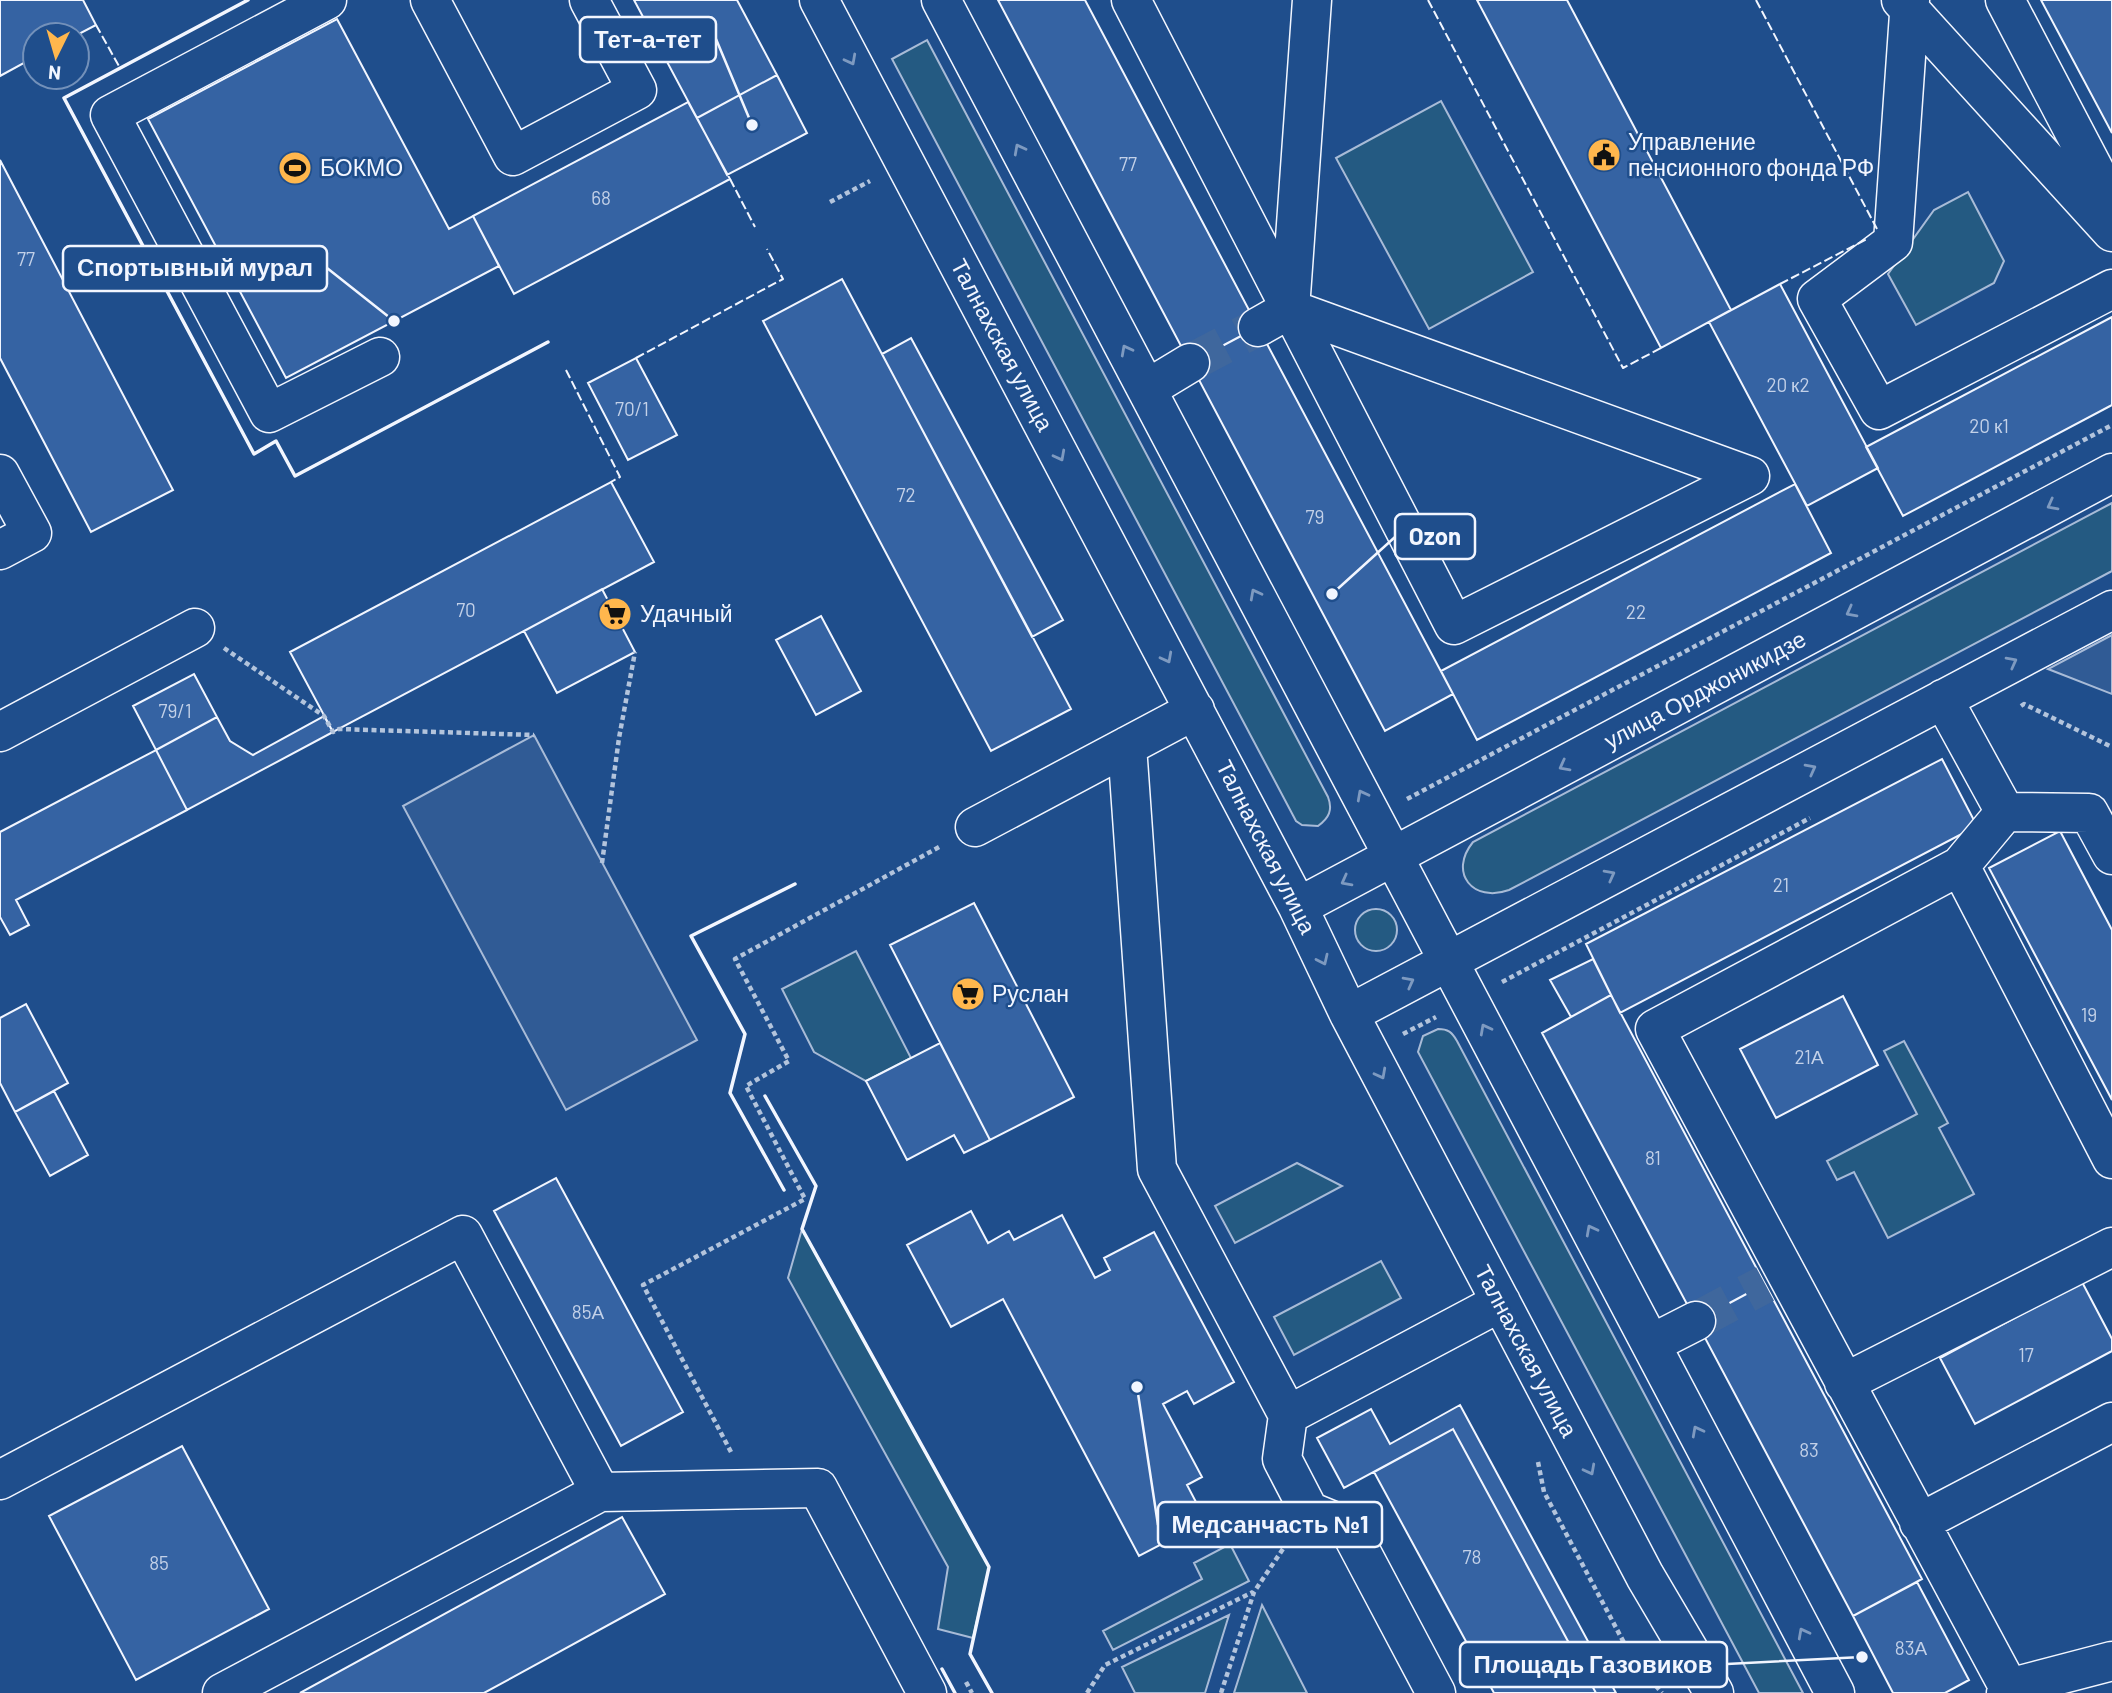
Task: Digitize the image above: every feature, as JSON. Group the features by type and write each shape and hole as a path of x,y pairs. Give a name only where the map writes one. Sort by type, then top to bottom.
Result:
{"street":[{"path":"327,0 110,115 269,413 380,357"},
{"path":"430,0 513,156 637,90 589,0"},
{"name":"Талнахская улица","path":"819,0 1195,710 1298,907 1349,1014 1645,1576 1714,1693"},
{"path":"941,0 1835,1693"},
{"path":"1131,0 1274,318 1454,625 1750,476 1418,355 1274,318"},
{"path":"1274,318 1312,0"},
{"path":"2005,0 2112,204"},
{"path":"1907,3 2112,232"},
{"path":"1907,3 1893,242 1817,299 1879,410 2112,289"},
{"path":"1147,389 1190,363"},
{"name":"улица Орджоникидзе","path":"1298,907 2112,473"},
{"path":"0,474 32,533 0,550"},
{"path":"1349,1014 2112,610"},
{"path":"0,732 195,628"},
{"path":"1943,699 2005,812"},
{"path":"975,827 1195,710"},
{"path":"1127,746 1157,1169 1288,1415 1282,1459 1309,1511 1348,1527 1436,1693"},
{"path":"2005,812 2089,813 2112,855"},
{"path":"2005,812 1960,866 1655,1029 1775,1279 1844,1383 2007,1690 2112,1661"},
{"path":"1960,866 2112,1159"},
{"path":"0,1480 463,1234 600,1492"},
{"path":"1844,1383 2112,1247"},
{"path":"1288,1415 1501,1303"},
{"path":"1651,1344 1696,1321"},
{"path":"1919,1522 2112,1422"},
{"path":"222,1693 600,1492 818,1488 927,1693"}],"path":[{"path":"1408,799 2112,425"},
{"path":"195,628 324,716 333,732 339,729 534,735"},
{"path":"602,863 619,738 635,652"},
{"path":"1964,736 2024,705 2112,747"},
{"path":"1369,1052 1818,814"},
{"path":"751,1490 643,1285 806,1199 746,1086 789,1061 735,959 975,827"},
{"path":"1221,1693 1254,1592 1309,1511"},
{"path":"1087,1693 1105,1665 1254,1592"}],"shaded area":[{"path":"927,40 1328,797 1329,813 1318,826 1302,825 1296,821 892,59"},
{"path":"1441,101 1533,272 1429,329 1336,158"},
{"path":"1968,192 2004,261 1994,283 1916,325 1888,274 1934,210"},
{"path":"2112,503 2112,571 1509,890 1485,892 1475,889 1468,882 1463,864 1473,842"},
{"path":"2112,635 2112,694 2048,669"},
{"path":"534,735 697,1040 566,1110 403,806"},
{"path":"1376,909 1391,915 1397,930 1391,945 1376,951 1361,945 1355,930 1361,915"},
{"path":"856,951 911,1058 866,1081 814,1052 782,989"},
{"path":"1438,1029 1449,1032 1457,1041 1803,1693 1759,1693 1418,1052 1423,1036"},
{"path":"1904,1041 1948,1123 1939,1128 1974,1194 1888,1238 1854,1172 1837,1180 1827,1161 1917,1114 1884,1051"},
{"path":"1297,1163 1342,1186 1235,1243 1215,1206"},
{"path":"802,1229 989,1567 973,1638 938,1629 948,1567 788,1278"},
{"path":"1381,1261 1401,1298 1294,1355 1274,1317"},
{"path":"1230,1544 1249,1581 1113,1650 1103,1631 1202,1579 1194,1563"},
{"path":"1262,1605 1307,1693 1234,1693"},
{"path":"1229,1615 1205,1693 1135,1693 1122,1667"}],"building":[{"path":"0,0 83,0 96,25 91,28 91,21 21,21 21,65 0,76"},
{"path":"634,0 737,0 777,75 697,118"},
{"path":"998,0 1085,0 1258,327 1190,363"},
{"name":"Управление пенсионного фонда РФ","path":"1477,0 1567,0 1731,310 1661,348"},
{"path":"2041,0 2112,0 2112,133"},
{"name":"БОКМО","path":"337,19 449,229 473,216 499,266 286,378 148,119"},
{"path":"777,75 807,133 727,175 697,118"},
{"path":"688,102 730,179 514,294 473,216"},
{"path":"0,160 173,490 91,532 0,358"},
{"path":"842,279 1071,709 991,751 763,321"},
{"path":"1780,284 1878,468 1807,506 1709,322"},
{"path":"2112,317 2112,405 1903,516 1866,447"},
{"path":"1258,327 1453,694 1385,731 1190,363"},
{"path":"911,338 1063,620 1032,637 882,354"},
{"path":"636,358 677,435 628,460 588,383"},
{"path":"611,482 654,562 333,732 290,652"},
{"path":"1795,484 1831,553 1477,740 1441,671"},
{"path":"602,589 635,652 557,693 524,631"},
{"path":"821,616 861,691 816,715 776,640"},
{"path":"194,674 217,717 156,750 133,706"},
{"path":"324,716 333,732 187,810 156,750 217,717 230,741 253,755"},
{"path":"156,750 187,810 16,900 29,925 10,935 0,917 0,832"},
{"path":"1942,759 1977,826 1620,1013 1586,944"},
{"path":"2060,831 2112,930 2112,1100 1989,868"},
{"name":"Руслан","path":"974,903 1074,1097 990,1140 890,945"},
{"path":"1593,959 1611,995 1571,1017 1550,980"},
{"path":"1611,995 1765,1284 1696,1321 1542,1033"},
{"path":"1843,996 1878,1065 1776,1118 1740,1049"},
{"path":"26,1004 68,1083 15,1112 0,1083 0,1018"},
{"path":"940,1043 990,1140 964,1153 954,1135 907,1160 866,1081"},
{"path":"54,1091 88,1155 50,1176 15,1112"},
{"path":"556,1178 683,1412 621,1446 494,1211"},
{"path":"971,1211 988,1243 1009,1231 1014,1240 1062,1215 1095,1278 1110,1270 1104,1258 1154,1232 1234,1382 1194,1404 1187,1391 1163,1404 1202,1477 1187,1485 1206,1521 1139,1556 1003,1299 951,1327 907,1245"},
{"path":"2082,1282 2112,1339 2112,1351 1975,1424 1940,1358"},
{"path":"1765,1284 1922,1579 1853,1616 1696,1321"},
{"path":"1460,1405 1616,1693 1596,1693 1453,1429 1344,1488 1317,1438 1371,1409 1390,1444"},
{"path":"1453,1429 1596,1693 1494,1693 1374,1472"},
{"path":"182,1446 269,1609 136,1680 49,1516"},
{"path":"622,1517 665,1594 484,1693 300,1693"},
{"path":"1917,1582 1969,1680 1945,1693 1893,1693 1853,1616"}],"tunnel":[{"path":"1190,363 1258,327"},
{"path":"1696,1321 1765,1284"}],"fence":[{"path":"1428,0 1623,368 1661,348"},
{"path":"1756,0 1877,229"},
{"path":"96,25 120,68"},
{"path":"730,179 755,227"},
{"path":"1780,284 1867,239"},
{"path":"636,358 783,279 767,249"},
{"path":"566,370 620,477 611,482"}],"wall":[{"path":"248,0 64,98 254,454 276,441 295,476 548,342"},
{"path":"784,1190 730,1093 745,1034 691,936 795,884"},
{"path":"765,1096 816,1186 802,1229 989,1567 970,1654 992,1693"},
{"path":"942,1669 955,1693"}],"place":[{"name":"Тет-а-тет","path":"752,125"},
{"name":"Управление пенсионного фонда РФ","path":"1604,155"},
{"name":"БОКМО","path":"295,168"},
{"name":"Спортывный мурал","path":"394,321"},
{"name":"Ozon","path":"1332,594"},
{"name":"Удачный","path":"615,614"},
{"name":"Руслан","path":"968,994"},
{"name":"Медсанчасть №1","path":"1137,1387"},
{"name":"Площадь Газовиков","path":"1862,1657"}]}
